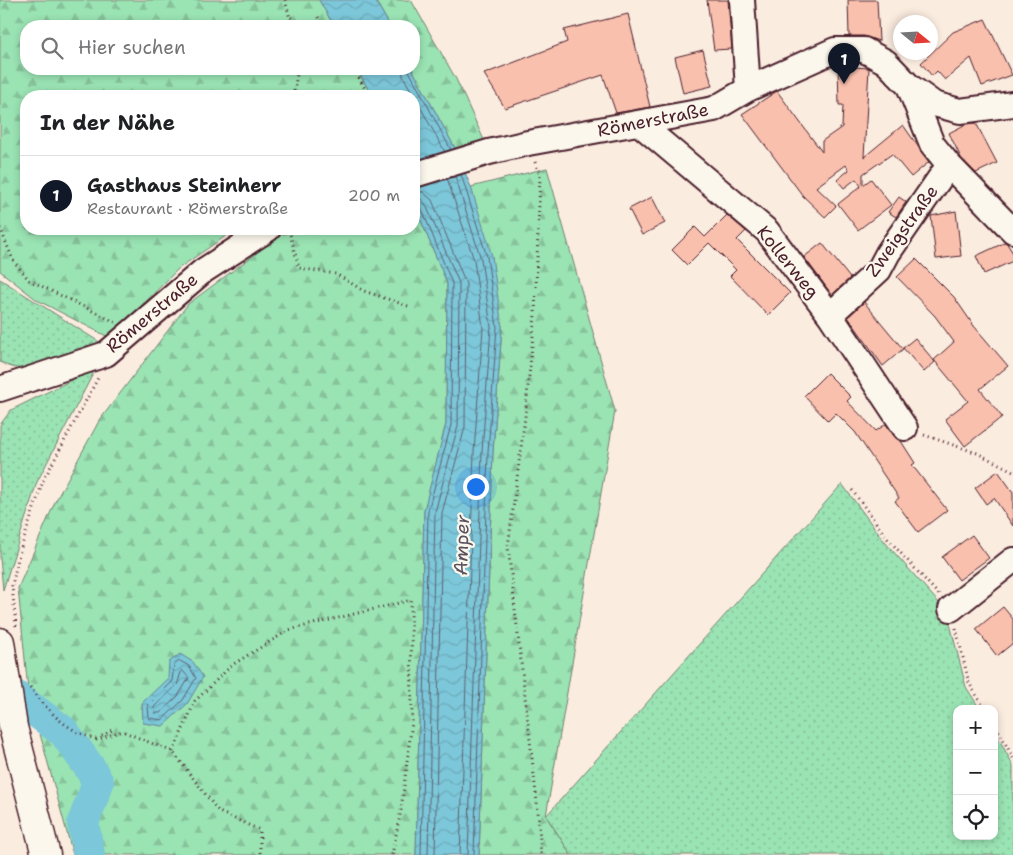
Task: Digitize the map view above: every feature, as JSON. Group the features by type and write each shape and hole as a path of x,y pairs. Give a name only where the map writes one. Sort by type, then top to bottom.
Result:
{"main road":[{"path":"8,637 16,681 10,709 46,855"}],"street":[{"path":"742,0 748,89"},
{"name":"Römerstraße","path":"420,173 489,152 528,143 714,109 748,89 835,50 864,50 886,62 909,86 934,104 960,111 1013,104"},
{"path":"909,86 932,144 949,166 1013,231"},
{"name":"Kollerweg","path":"640,124 768,231 830,315 905,428"},
{"name":"Zweigstraße","path":"830,315 879,270 888,253 949,166"},
{"name":"Römerstraße","path":"0,390 106,354 203,270 258,235"},
{"path":"951,609 1013,560"}],"path":[{"path":"286,0 291,20"},
{"path":"290,16 295,20"},
{"path":"318,16 320,20"},
{"path":"294,90 297,75"},
{"path":"357,75 366,90"},
{"path":"528,143 540,176 536,315 508,547 537,802 541,855"},
{"path":"0,228 13,260 29,280 87,306 133,331"},
{"path":"290,235 299,268 336,274 364,292 408,306"},
{"path":"8,637 12,586 19,554 43,481 102,371"},
{"path":"905,428 977,452 1013,471"},
{"path":"852,490 888,539 951,609 969,683 983,705"},
{"path":"173,752 195,701 232,665 289,630 412,600 412,722 401,810 392,855"},
{"path":"16,681 52,715 80,734 96,740 122,731 173,752 219,812 260,830 260,855"},
{"path":"96,740 112,730"},
{"path":"998,730 1013,758"}],"green space":[{"path":"0,0 319,0 331,20 20,20 20,75 360,75 369,90 20,90 20,235 227,235 179,268 110,338 37,300 0,271"},
{"path":"375,0 411,0 456,79 484,140 455,148 415,75 420,75 420,20 387,20"},
{"path":"547,168 615,411 546,816 571,855 479,855 493,452 502,327 471,187"},
{"path":"420,218 447,283 446,424 424,511 416,855 73,855 28,690 18,588 55,502 99,421 188,304 281,235 420,235"},
{"path":"0,279 101,343 64,360 38,368 13,367 0,362"},
{"path":"96,368 37,482 3,590 0,558 0,425 11,410"},
{"path":"842,484 884,541 947,612 966,687 977,705 953,705 953,840 998,840 998,737 1013,765 1013,855 571,855 546,816"}],"water":[{"path":"319,0 375,0 387,20 331,20"},
{"name":"Amper","path":"360,75 415,75 455,148 471,187 492,256 502,327 493,452 479,855 416,855 424,510 446,424 447,283 420,218 420,90 369,90"},
{"path":"180,654 193,662 203,677 187,704 163,726 143,723 142,703 168,678 169,662"}],"building":[{"path":"707,0 728,0 732,49 714,50"},
{"path":"848,0 877,0 879,41 864,36 849,36"},
{"path":"628,14 650,107 616,113 603,75 505,108 484,74 567,42 564,30"},
{"path":"985,19 1012,75 982,86 971,58 945,80 937,71 932,76 921,63 924,60 938,60 938,47 953,32"},
{"path":"703,50 712,86 683,93 675,57"},
{"path":"838,66 869,68 864,157 903,125 929,162 911,177 892,154 863,174 863,185 871,179 891,205 858,230 838,204 861,186 856,179 844,188 837,180 849,170 846,165 816,187 836,206 825,217 803,196 742,114 777,91 822,152 822,141 842,127 843,105 839,105"},
{"path":"976,123 997,163 976,173 961,158 949,133 966,124"},
{"path":"652,197 665,223 642,235 629,209"},
{"path":"899,197 906,202 896,217 888,212"},
{"path":"956,211 961,256 936,259 931,216"},
{"path":"727,215 746,231 737,240 790,293 768,315 730,276 736,270 709,243 687,265 672,250 695,227 705,237"},
{"path":"1006,242 1013,253 1013,261 984,274 976,256"},
{"path":"822,243 850,278 832,295 804,257"},
{"path":"916,259 954,297 974,326 1008,366 980,389 1002,417 965,446 945,419 968,401 934,360 954,342 935,316 897,277"},
{"path":"864,302 903,349 883,366 848,317"},
{"path":"915,338 935,362 924,372 903,348"},
{"path":"827,373 851,397 847,401 876,431 886,424 894,436 901,441 915,463 912,465 947,510 918,532 895,501 899,498 855,432 836,413 828,421 804,396"},
{"path":"998,471 1013,492 1013,526 994,498 986,504 975,488"},
{"path":"972,535 989,558 959,580 942,557"},
{"path":"1003,607 1013,619 1013,643 997,656 976,629"}],"waterway":[{"path":"0,685 64,732 90,768 98,783 83,823 89,855"}],"place":[{"name":"Gasthaus Steinherr","path":"844,84"}]}
